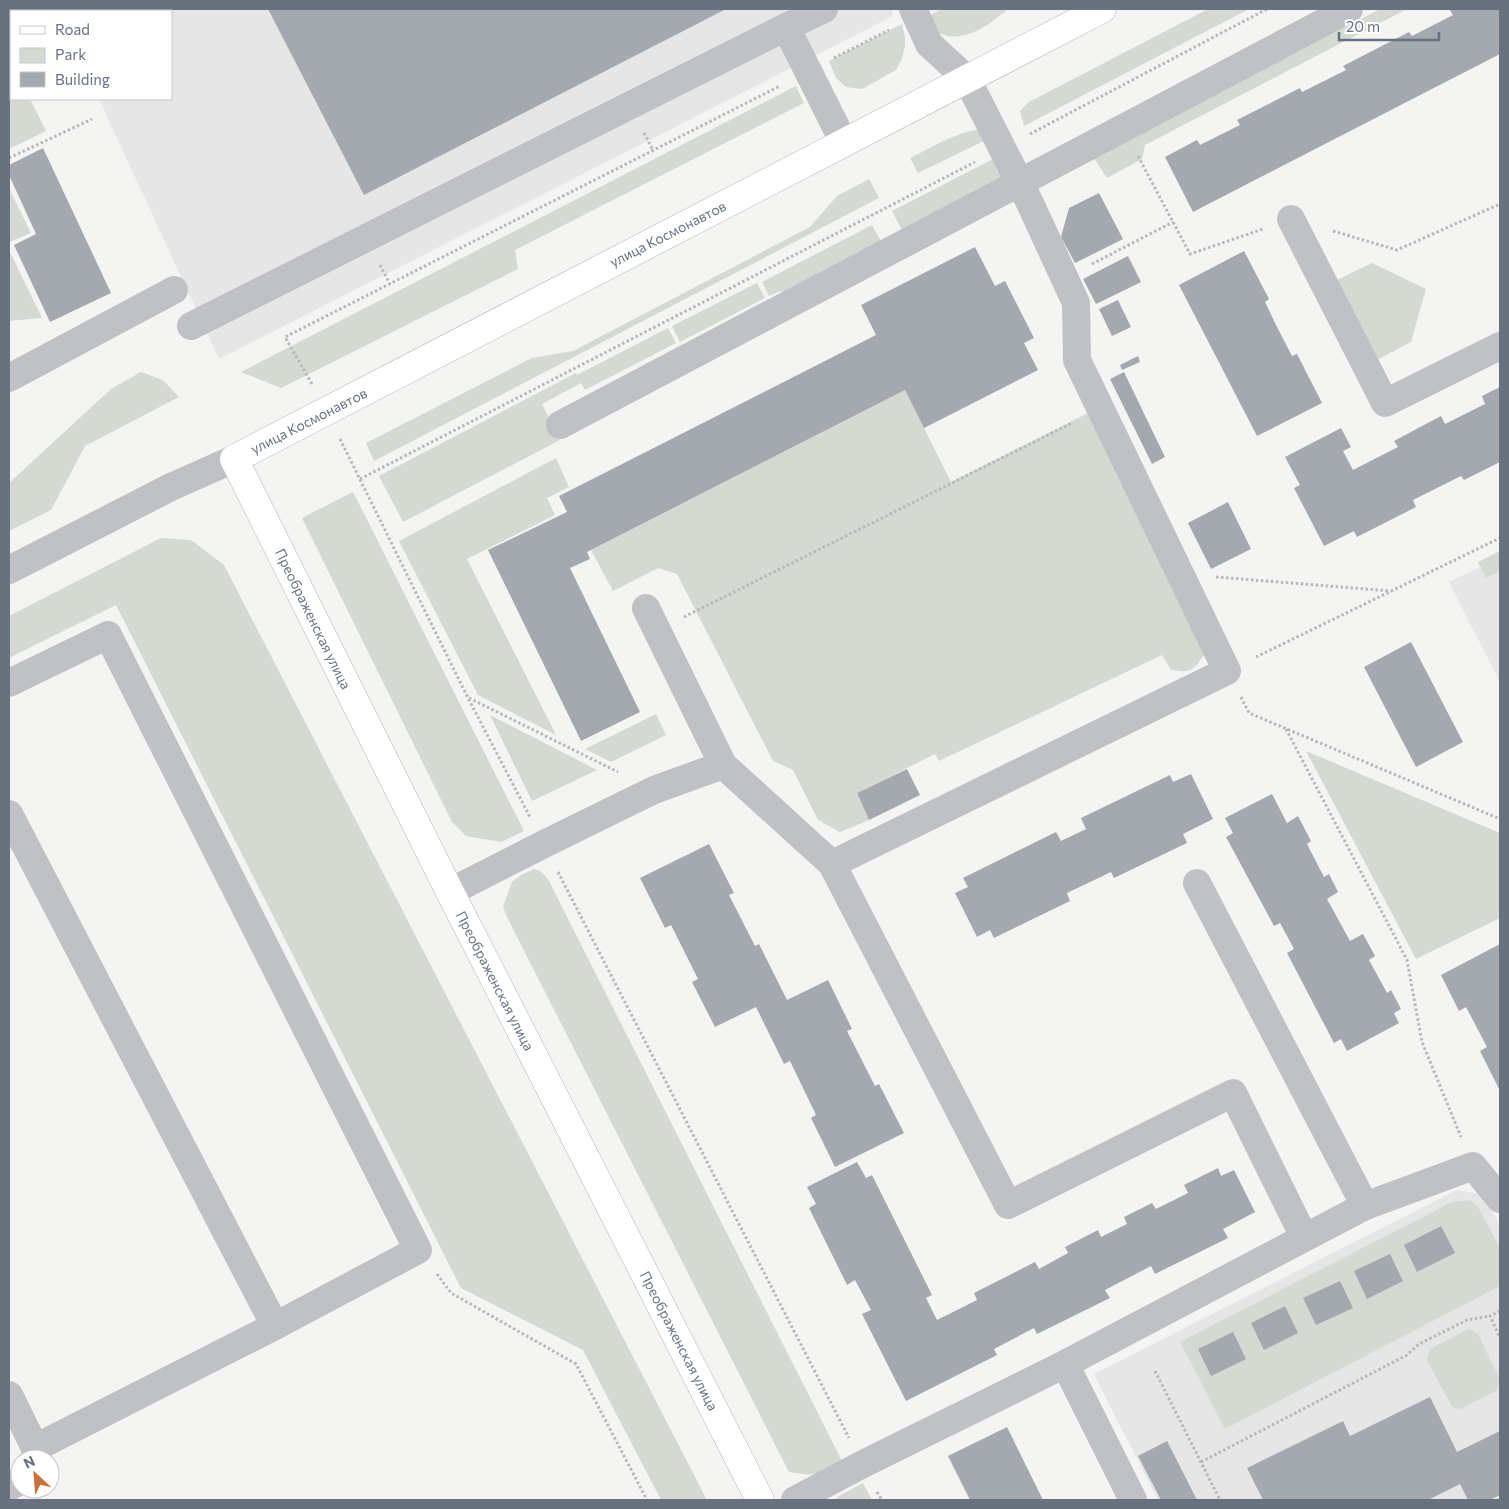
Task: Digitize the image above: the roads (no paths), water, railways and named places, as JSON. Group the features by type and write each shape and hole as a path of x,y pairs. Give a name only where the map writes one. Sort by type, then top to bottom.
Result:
{"main road":[{"name":"улица Космонавтов","path":"234,459 1102,9"},
{"name":"Преображенская улица","path":"234,459 450,892 760,1500"}],"street":[{"path":"191,326 824,9"},
{"path":"560,425 1349,9"},
{"path":"832,864 1228,671 1077,360 1076,303 1019,182 967,79 929,44 914,12"},
{"path":"786,27 844,143"},
{"path":"1291,219 1385,403 1500,346"},
{"path":"9,378 174,290"},
{"path":"9,570 171,486 234,459"},
{"path":"651,619 723,765 832,864 1008,1205 1233,1093 1304,1237"},
{"path":"9,682 108,634 418,1250 44,1449"},
{"path":"450,892 654,790 723,765"},
{"path":"9,814 275,1326"},
{"path":"1197,882 1365,1206"},
{"path":"795,1500 863,1464 1065,1364 1365,1206 1473,1166 1500,1199"},
{"path":"1065,1364 1133,1500"},
{"path":"9,1395 33,1449"}]}
